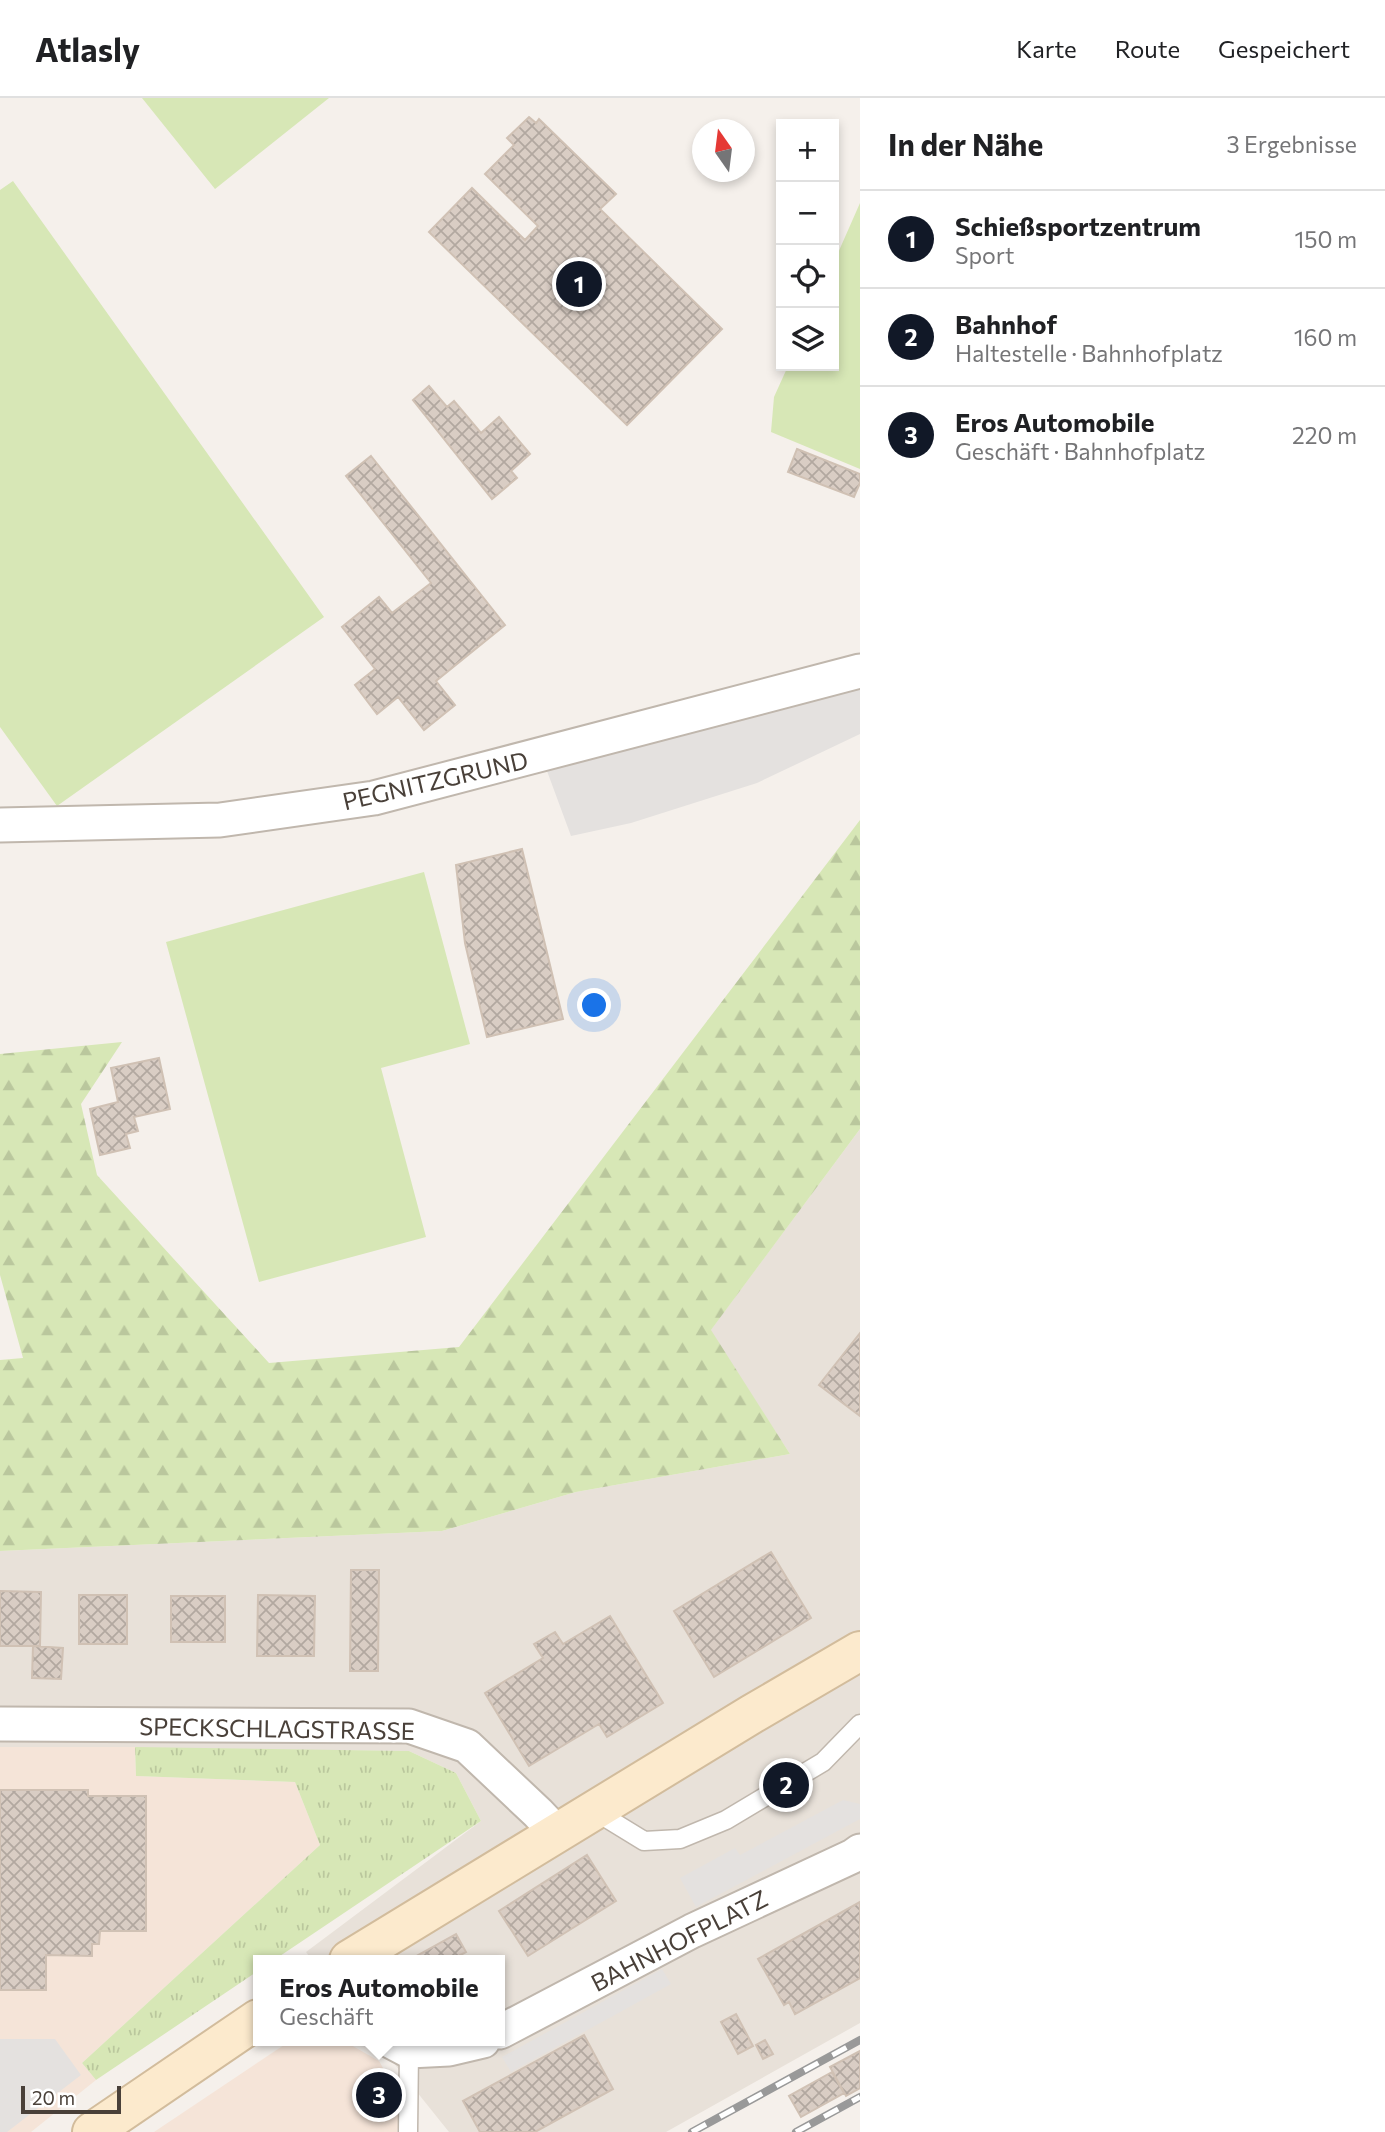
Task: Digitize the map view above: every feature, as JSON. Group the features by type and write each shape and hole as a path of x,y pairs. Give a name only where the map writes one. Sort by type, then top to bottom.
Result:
{"main road":[{"path":"357,1955 860,1651"},
{"path":"92,2132 253,2022"}],"street":[{"name":"PEGNITZGRUND","path":"0,825 220,820 374,798 860,671"},
{"name":"SPECKSCHLAGSTRASSE","path":"0,1724 409,1726 467,1745 558,1834"},
{"name":"BAHNHOFPLATZ","path":"505,2029 692,1931 860,1851"},
{"path":"400,2046 449,2049 462,2046"}],"lane":[{"path":"595,1811 644,1840 680,1839 726,1820 823,1762 860,1724"},
{"path":"400,2046 408,2132"}],"shaded area":[{"path":"860,688 860,734 757,783 631,823 571,836 547,771"},
{"path":"860,1129 860,2023 666,2132 449,2132 380,2046 505,2046 505,1955 308,1955 306,1952 481,1821 456,1773 409,1751 0,1747 0,1551 442,1531 576,1492 790,1454 710,1331"},
{"path":"0,1747 135,1747 136,1776 295,1782 320,1845 82,2063 96,2080 31,2132 0,2132"},
{"path":"843,1800 860,1804 860,1819 696,1907 680,1878 735,1848 740,1855"},
{"path":"662,1969 671,1984 511,2072 502,2057"},
{"path":"0,2039 55,2039 81,2075 7,2132 0,2132"},
{"path":"283,2046 353,2046 379,2061 399,2096 397,2132 154,2132"}],"green space":[{"path":"142,98 329,98 215,189"},
{"path":"13,181 324,617 57,806 0,727 0,190"},
{"path":"860,203 860,469 771,432 774,397 786,371 839,371 839,251"},
{"path":"860,820 860,1129 711,1330 790,1454 576,1492 442,1531 0,1551 0,1360 23,1358 0,1275 0,1054 122,1042 81,1104 97,1175 269,1363 459,1347"},
{"path":"424,872 470,1044 381,1068 426,1237 259,1282 166,942"},
{"path":"135,1747 409,1751 456,1773 481,1821 281,1955 253,1955 253,1974 96,2080 82,2063 320,1845 295,1782 136,1776"}],"building":[{"path":"529,117 536,123 539,119 616,194 600,209 722,329 627,425 429,232 472,188 525,240 538,226 485,174 514,145 507,138"},
{"path":"429,386 447,407 454,401 481,433 499,417 530,454 511,471 517,478 492,499 413,400"},
{"path":"797,449 860,474 860,483 854,497 788,472"},
{"path":"371,456 505,625 436,681 455,705 424,730 398,697 377,714 355,685 375,669 342,627 379,597 392,613 431,583 346,476"},
{"path":"522,849 563,1019 487,1037 465,943 456,865"},
{"path":"159,1058 170,1109 134,1117 138,1131 126,1134 130,1148 100,1155 90,1109 118,1102 111,1068"},
{"path":"860,1333 860,1416 819,1385"},
{"path":"771,1552 811,1618 714,1677 674,1611"},
{"path":"351,1570 379,1570 378,1671 350,1671"},
{"path":"0,1591 41,1592 40,1646 0,1646"},
{"path":"79,1595 127,1595 127,1644 79,1644"},
{"path":"258,1595 315,1596 314,1656 257,1656"},
{"path":"171,1596 225,1596 225,1642 171,1642"},
{"path":"610,1616 663,1703 607,1737 599,1724 529,1766 485,1693 543,1658 534,1644 555,1632 563,1644"},
{"path":"33,1646 63,1648 61,1679 32,1678"},
{"path":"0,1790 88,1790 88,1796 146,1796 146,1931 100,1931 99,1944 92,1944 92,1956 46,1955 46,1990 0,1990"},
{"path":"587,1855 616,1901 528,1956 499,1911"},
{"path":"860,1902 860,1978 795,2014 789,2002 784,2005 758,1959"},
{"path":"456,1934 466,1952 460,1955 418,1955"},
{"path":"736,2014 753,2046 738,2054 721,2022"},
{"path":"584,2035 613,2089 535,2132 480,2132 463,2101"},
{"path":"765,2040 773,2054 763,2059 756,2045"},
{"path":"860,2051 860,2088 846,2096 830,2067"},
{"path":"832,2072 844,2093 801,2117 789,2096"}],"railway":[{"path":"692,2132 860,2040"},
{"path":"796,2132 860,2097"}],"place":[{"name":"Schießsportzentrum","path":"579,284"},
{"name":"Bahnhof","path":"786,1785"},
{"name":"Eros Automobile","path":"379,2095"}]}
